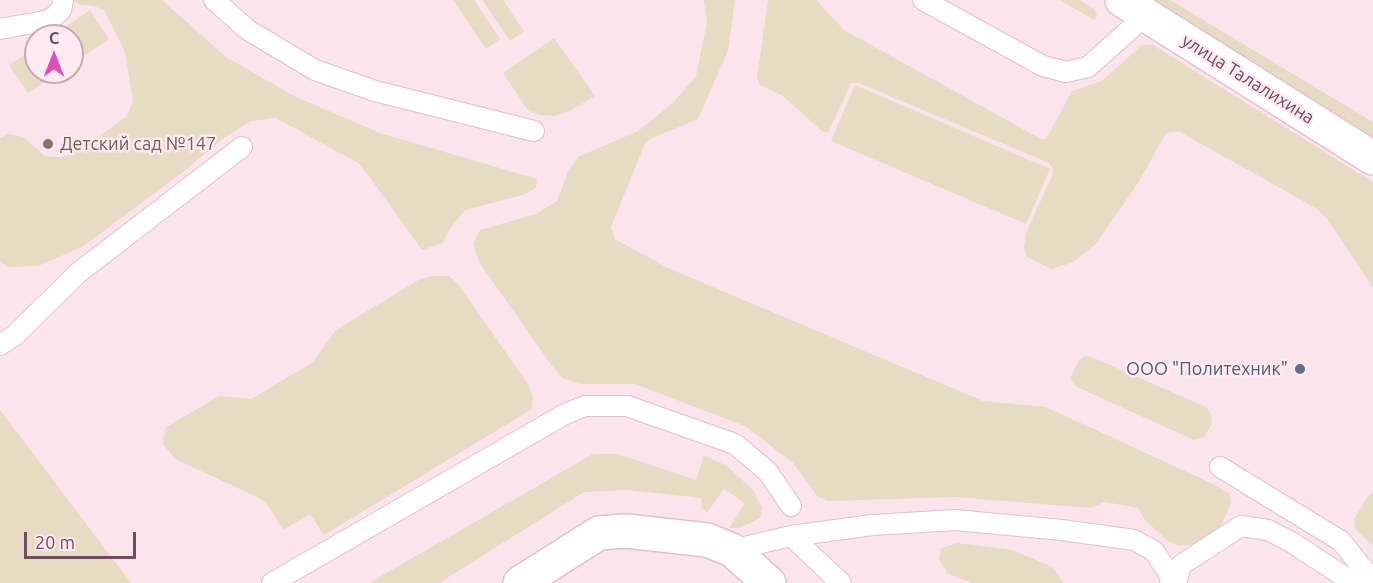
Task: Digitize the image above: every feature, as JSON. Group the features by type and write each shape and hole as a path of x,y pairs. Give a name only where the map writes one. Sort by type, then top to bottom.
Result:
{"street":[{"name":"улица Талалихина","path":"1134,8 1373,158"},
{"path":"520,583 599,533 626,531 706,540 732,550 770,583"}],"lane":[{"path":"0,29 50,20 61,10 63,0"},
{"path":"214,0 248,30 315,70 375,91 534,131"},
{"path":"923,0 1043,66 1066,72 1088,67 1134,8"},
{"path":"0,345 14,336 78,273 242,147"},
{"path":"272,583 565,414 585,406 627,406 735,444 768,472 791,506"},
{"path":"1220,467 1341,541 1373,580"},
{"path":"732,550 791,536 873,525 955,520 1062,530 1134,540 1154,551 1169,574 1171,583"},
{"path":"1176,583 1181,565 1241,526 1268,530 1276,534 1354,583"},
{"path":"791,536 841,583"}],"shaded area":[{"path":"72,0 162,0 226,57 294,96 380,133 537,179 536,188 523,195 465,210 449,230 443,243 422,250 360,164 276,118 251,121 225,137 183,172 82,247 38,266 7,267 0,261 0,138 9,134 23,137 45,156 62,157 78,151 126,117 133,101 125,52 104,10 81,5"},
{"path":"453,0 474,0 500,39 486,49"},
{"path":"482,0 503,0 524,31 510,41"},
{"path":"704,0 735,0 728,51 698,119 650,139 644,146 611,227 615,239 668,268 983,401 1046,407 1213,484 1229,493 1231,503 1220,528 1191,545 1180,546 1168,541 1145,520 1138,508 1105,502 1090,508 955,497 828,501 818,497 793,463 745,426 635,384 580,384 562,378 479,262 473,244 480,230 536,214 557,201 569,169 578,157 638,131 673,103 696,76 707,22"},
{"path":"768,0 816,0 844,30 1041,139 1046,139 1072,91 1102,81 1142,45 1153,45 1373,182 1373,288 1326,217 1314,207 1178,131 1166,133 1138,183 1096,244 1071,263 1051,269 1027,257 1024,247 1026,233 1052,176 1053,169 1049,163 859,83 851,83 828,133 822,131 783,96 760,85 757,78"},
{"path":"1060,0 1080,0 1094,9 1097,15 1094,20"},
{"path":"1156,0 1170,0 1373,122 1373,141"},
{"path":"90,10 109,39 84,56 84,24 70,24"},
{"path":"554,38 595,96 570,111 555,116 539,115 527,109 503,73"},
{"path":"24,55 24,84 41,84 28,93 9,65"},
{"path":"855,85 1050,169 1026,224 831,141"},
{"path":"449,276 458,284 528,384 533,396 532,409 324,535 310,514 283,530 267,504 257,497 175,459 163,444 165,428 219,396 251,399 312,363 336,330 420,279"},
{"path":"1085,356 1206,407 1211,414 1212,424 1204,437 1194,440 1077,387 1072,382 1071,376 1080,359"},
{"path":"0,410 131,583 0,583"},
{"path":"593,454 617,454 696,480 704,455 727,466 753,490 762,507 760,518 739,528 729,528 745,503 724,489 707,513 701,507 702,498 627,490 584,492 439,583 369,583"},
{"path":"1370,493 1373,495 1373,546 1355,529 1354,519"},
{"path":"957,543 1013,550 1052,567 1064,583 972,583 947,573 939,559 941,548"}],"place":[{"name":"Детский сад №147","path":"48,144"},
{"name":"ООО \"Политехник\"","path":"1300,369"}]}
